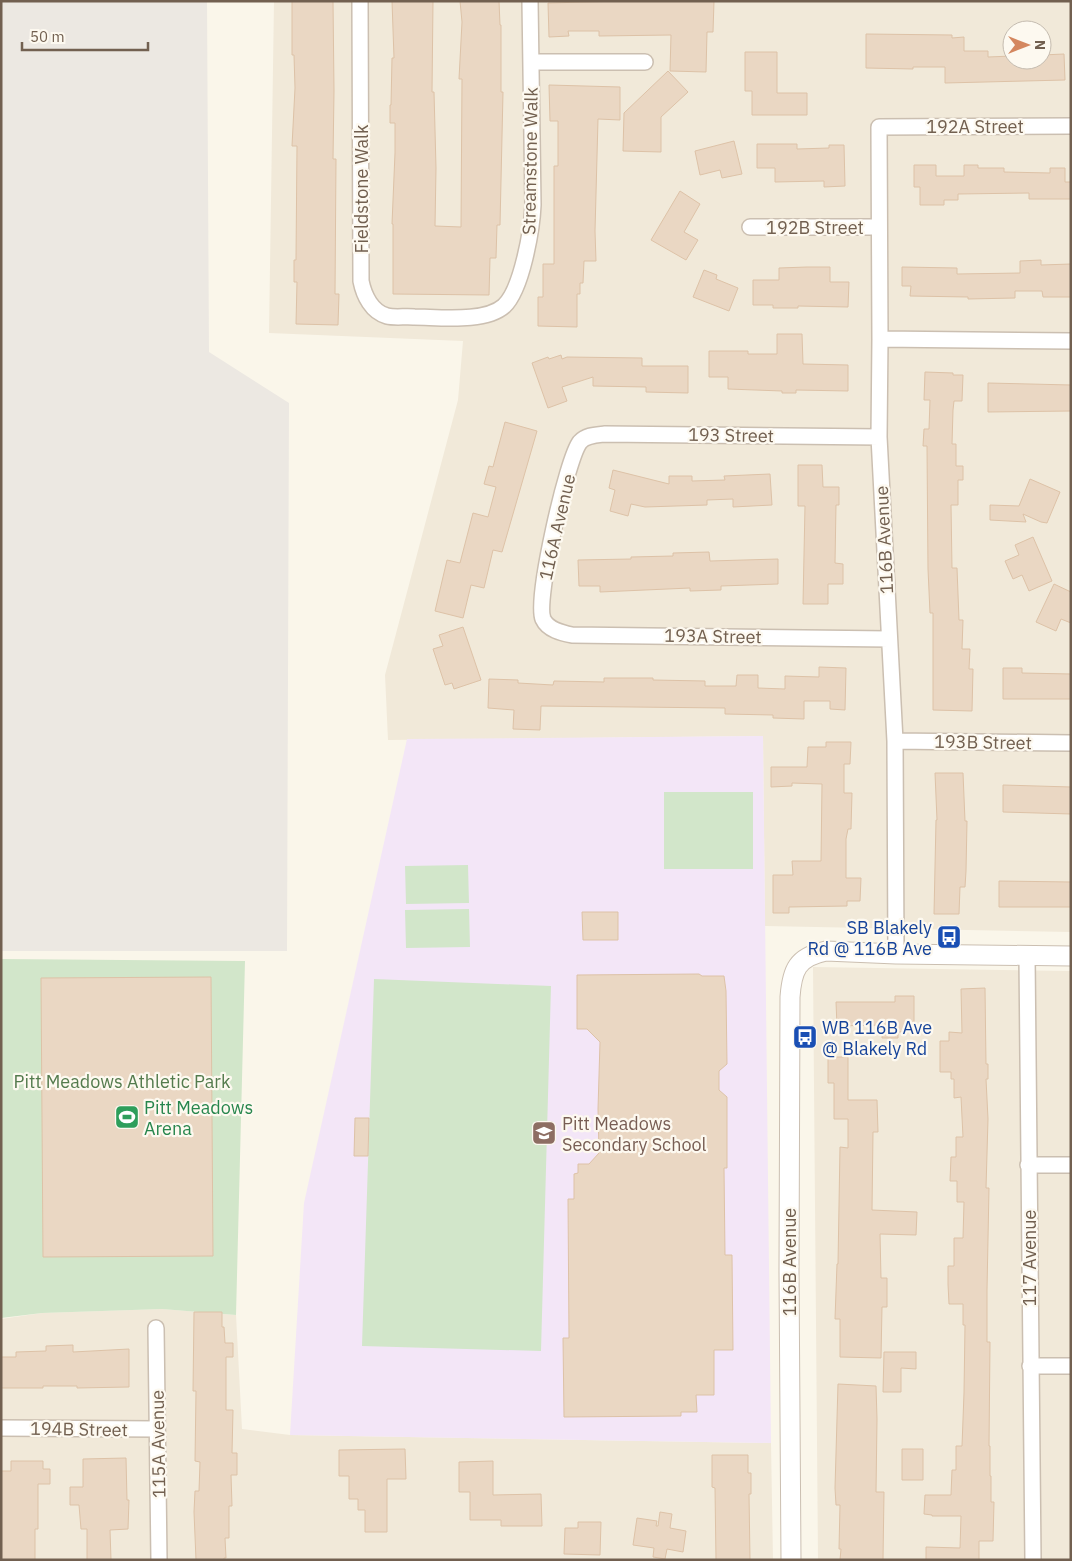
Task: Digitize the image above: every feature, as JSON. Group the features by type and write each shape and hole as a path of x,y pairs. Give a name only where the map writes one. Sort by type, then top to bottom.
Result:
{"street":[{"name":"Fieldstone Walk","path":"360,1 361,282 364,292 376,310 387,316 436,317"},
{"name":"Streamstone Walk","path":"436,317 470,317 496,311 504,306 516,284 528,247 532,220 530,1"},
{"path":"530,62 645,62"},
{"name":"192A Street","path":"879,127 1071,126"},
{"name":"116B Avenue","path":"792,1560 789,1272 790,998 792,976 796,966 807,957 816,953 826,951 896,954 895,741 879,437 879,127"},
{"name":"192B Street","path":"750,227 880,227"},
{"path":"880,339 1071,341"},
{"name":"193 Street","path":"584,438 605,434 879,437"},
{"name":"116A Avenue","path":"543,619 543,584 557,512 574,455 584,438"},
{"name":"193A Street","path":"543,619 551,628 572,635 889,639"},
{"name":"193B Street","path":"895,741 1071,743"},
{"path":"896,954 1071,956"},
{"name":"117 Avenue","path":"1027,956 1032,1560"},
{"path":"1028,1165 1071,1165"},
{"name":"115A Avenue","path":"156,1328 159,1560"},
{"path":"1030,1366 1071,1366"},
{"name":"194B Street","path":"1,1428 157,1429"}],"shaded area":[{"path":"1,1 207,1 209,352 289,403 287,951 1,951"},
{"path":"274,1 1071,1 1071,932 765,926 763,736 388,740 385,675 458,400 463,341 269,333"},
{"name":"Pitt Meadows Secondary School","path":"763,736 771,1443 290,1435 304,1203 407,739"},
{"path":"813,967 1071,971 1071,1560 818,1560"},
{"path":"162,1309 236,1315 242,1429 290,1435 771,1443 773,1560 1,1560 1,1319 42,1313"}],"green space":[{"path":"664,792 753,792 753,869 664,869"},
{"path":"468,865 469,903 406,904 405,866"},
{"path":"469,909 470,947 406,948 405,910"},
{"name":"Pitt Meadows Athletic Park","path":"1,959 245,961 236,1315 162,1309 42,1313 1,1318"},
{"path":"374,979 551,986 541,1351 362,1346"}],"building":[{"path":"292,1 333,1 333,159 336,159 335,294 339,294 338,325 296,324 297,282 294,282 294,260 296,260 297,146 292,146 295,88 294,55 292,55"},
{"path":"392,1 433,1 432,92 434,92 436,168 435,226 461,227 462,79 459,79 462,22 460,1 499,1 501,92 503,92 500,225 497,225 496,258 490,258 489,295 393,294 392,224 395,123 390,123 392,58 394,58"},
{"path":"714,1 713,32 707,32 706,72 670,71 671,35 599,36 599,31 568,31 569,36 549,37 548,3"},
{"path":"866,34 952,35 952,38 964,37 964,51 988,51 988,57 1002,56 1002,70 1052,70 1052,55 1064,54 1065,80 945,83 945,67 913,67 913,69 866,68"},
{"path":"745,52 777,52 777,93 807,93 807,115 752,115 752,91 745,91"},
{"path":"668,71 688,92 661,117 661,152 623,151 624,113"},
{"path":"549,85 620,87 620,120 598,119 596,261 584,261 583,283 580,283 580,294 577,294 577,327 538,326 538,297 543,297 543,264 554,264 554,166 558,166 558,121 550,121"},
{"path":"734,141 742,174 722,178 720,170 700,175 695,151"},
{"path":"757,144 797,144 797,149 829,148 829,145 844,145 845,186 824,187 824,181 775,182 775,168 757,168"},
{"path":"914,165 936,165 936,176 964,176 964,165 978,165 978,168 1004,168 1004,172 1050,173 1050,168 1065,168 1065,182 1071,182 1071,199 1029,199 1029,193 958,194 958,200 944,200 944,205 920,205 920,187 914,187"},
{"path":"680,191 700,204 684,232 698,240 686,260 651,240"},
{"path":"1041,260 1041,265 1071,264 1071,297 1043,297 1042,291 1015,291 1015,298 968,299 968,297 910,296 911,286 902,286 902,267 957,268 957,274 1020,273 1020,261"},
{"path":"830,267 830,282 849,282 848,307 798,306 798,308 773,308 773,305 753,305 753,280 779,280 779,268"},
{"path":"704,270 717,275 716,279 738,288 729,311 693,297"},
{"path":"777,334 802,334 803,364 848,365 848,391 796,390 796,393 782,393 782,391 728,389 728,377 709,377 709,351 748,351 748,354 777,354"},
{"path":"561,355 562,359 567,357 642,358 642,366 688,366 688,393 646,392 646,387 593,386 593,377 562,387 567,401 548,408 532,363 548,357 549,359"},
{"path":"925,372 963,375 962,401 954,401 953,410 952,444 956,444 956,466 963,466 963,480 958,480 958,505 951,505 952,568 957,568 959,620 963,620 962,649 970,649 969,669 973,669 972,711 933,710 933,613 930,613 928,569 927,446 923,446 924,429 929,429 930,400 924,400"},
{"path":"988,383 1071,385 1071,411 988,412"},
{"path":"505,422 537,431 502,552 493,550 484,588 471,585 463,618 435,611 447,560 460,563 473,513 488,517 496,487 484,484 489,466 493,467"},
{"path":"798,465 822,465 823,487 839,487 839,505 836,505 835,563 843,564 843,584 828,584 828,604 803,604 805,506 798,506"},
{"path":"613,470 669,484 669,476 692,476 692,481 725,480 724,476 770,474 772,505 733,507 733,499 707,500 707,505 645,507 631,504 628,516 610,511 615,490 609,488"},
{"path":"1030,479 1060,492 1047,523 1023,514 1026,522 990,520 990,505 1019,506"},
{"path":"1033,537 1052,581 1029,591 1022,575 1013,579 1005,561 1019,555 1015,545"},
{"path":"709,552 710,561 778,559 778,584 721,586 721,590 690,591 690,588 600,592 600,586 579,586 578,560 631,559 631,557 673,556 673,553"},
{"path":"1054,584 1071,592 1071,623 1061,619 1056,631 1036,622"},
{"path":"463,627 481,680 454,689 452,683 445,685 433,649 443,646 439,635"},
{"path":"819,667 846,668 845,710 830,709 830,701 804,701 804,719 773,718 773,715 725,714 725,708 541,706 540,730 513,729 514,710 488,708 489,679 518,680 518,683 553,685 554,681 604,682 604,678 653,678 653,680 705,681 705,686 736,686 737,675 758,675 758,688 785,689 785,676 819,677"},
{"path":"1003,668 1022,668 1022,673 1071,674 1071,699 1003,699"},
{"path":"826,742 851,742 850,764 844,764 844,793 852,793 851,829 848,829 846,839 846,878 861,878 860,901 847,901 847,906 789,907 789,913 773,913 773,875 793,875 792,861 821,861 822,784 792,783 792,786 771,787 771,767 807,767 808,747 826,747"},
{"path":"935,773 963,773 965,821 967,821 966,871 965,887 960,887 959,914 934,914 937,820"},
{"path":"1003,785 1071,787 1071,814 1003,812"},
{"path":"999,881 1071,882 1071,907 999,907"},
{"path":"582,912 618,912 618,940 583,940"},
{"name":"Pitt Meadows Secondary School","path":"699,974 702,976 724,976 726,991 727,1064 719,1071 719,1090 727,1097 727,1168 724,1168 725,1255 732,1255 733,1350 714,1350 714,1395 696,1395 697,1412 681,1412 681,1416 564,1417 563,1338 569,1338 568,1199 574,1199 574,1174 578,1173 578,1164 589,1164 599,1153 600,1042 587,1029 577,1029 577,975"},
{"name":"Pitt Meadows Arena","path":"211,977 213,1256 43,1257 41,978"},
{"path":"985,988 986,1064 988,1064 988,1079 986,1079 988,1119 986,1188 989,1188 987,1342 990,1342 989,1446 991,1502 994,1502 993,1541 979,1541 979,1560 926,1560 926,1547 960,1548 961,1516 932,1516 924,1514 925,1495 951,1495 952,1470 956,1470 956,1446 962,1446 964,1393 965,1325 963,1325 963,1304 949,1304 948,1284 948,1266 954,1266 954,1238 963,1238 964,1202 957,1202 957,1181 950,1181 951,1157 956,1157 956,1137 963,1137 961,1097 954,1098 954,1079 951,1079 951,1072 940,1072 940,1041 949,1041 949,1032 962,1033 961,989"},
{"path":"895,996 914,996 914,1031 898,1032 898,1038 882,1038 882,1025 837,1026 836,1002 895,1002"},
{"path":"828,1057 848,1057 848,1100 877,1100 878,1132 873,1132 872,1210 917,1212 916,1235 880,1234 881,1278 887,1278 887,1307 882,1307 881,1358 840,1357 840,1319 835,1319 840,1147 848,1148 848,1119 834,1119 834,1083 828,1083"},
{"path":"355,1118 369,1118 368,1156 354,1156"},
{"path":"194,1312 222,1312 225,1343 233,1343 233,1357 226,1357 226,1410 233,1410 232,1453 237,1453 237,1475 231,1475 232,1506 229,1506 229,1538 225,1538 226,1558 224,1560 196,1560 194,1512 195,1491 199,1491 200,1462 195,1461 196,1391 193,1391"},
{"path":"73,1345 73,1352 129,1349 129,1387 77,1388 77,1386 43,1386 43,1388 1,1388 1,1357 16,1357 16,1352 46,1351 46,1346"},
{"path":"884,1352 916,1352 916,1369 901,1368 901,1392 883,1392"},
{"path":"838,1384 876,1386 876,1492 884,1492 883,1560 840,1560 840,1505 836,1505 835,1488"},
{"path":"405,1449 406,1479 387,1479 387,1532 365,1532 365,1510 358,1510 358,1499 349,1499 349,1476 339,1476 339,1450"},
{"path":"902,1449 923,1449 923,1480 902,1480"},
{"path":"712,1455 748,1455 748,1473 751,1473 751,1494 749,1494 750,1560 716,1560 715,1488 712,1487"},
{"path":"126,1458 127,1500 129,1500 128,1529 110,1530 111,1560 87,1560 87,1529 81,1529 79,1505 70,1505 70,1487 83,1487 83,1459"},
{"path":"11,1461 43,1461 43,1469 50,1469 50,1484 38,1484 38,1529 35,1529 35,1560 1,1560 1,1471 11,1471"},
{"path":"493,1461 493,1495 541,1494 542,1526 501,1526 501,1520 470,1520 470,1492 459,1492 459,1462"},
{"path":"660,1512 672,1514 670,1528 686,1531 683,1552 667,1549 665,1559 653,1557 654,1548 633,1545 637,1518 657,1521 656,1526 658,1526"},
{"path":"578,1522 601,1522 600,1555 564,1554 565,1528 578,1528"}],"place":[{"name":"SB Blakely Rd @ 116B Ave","path":"949,937"},
{"name":"WB 116B Ave @ Blakely Rd","path":"805,1037"},
{"name":"Pitt Meadows Arena","path":"127,1117"},
{"name":"Pitt Meadows Secondary School","path":"544,1133"}]}
